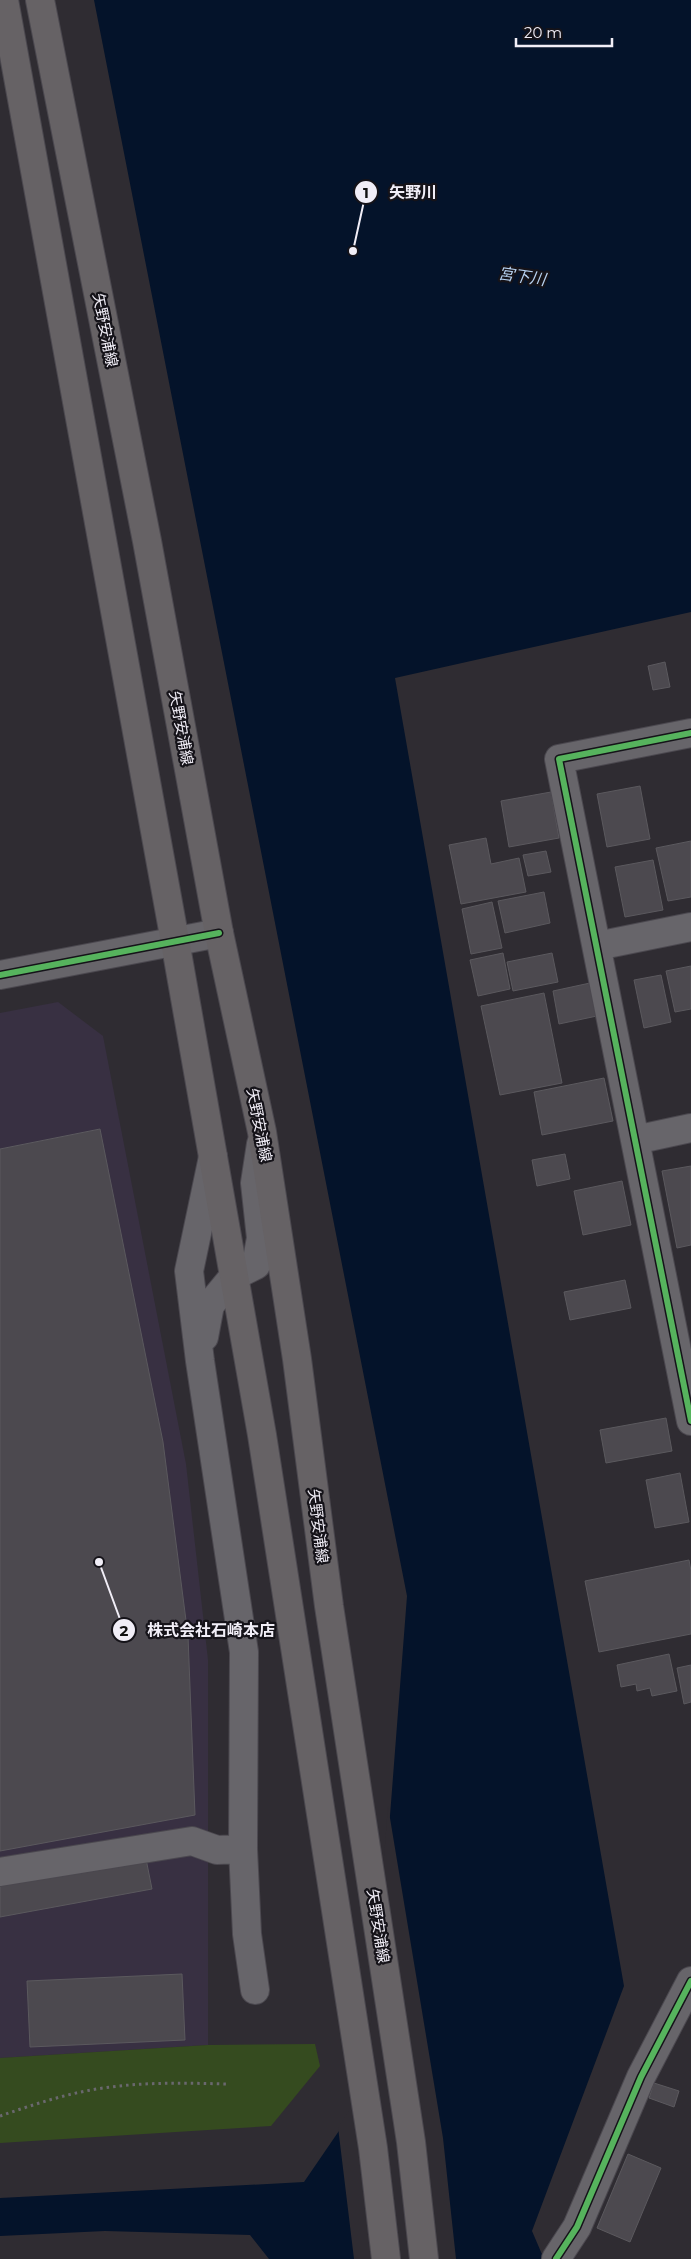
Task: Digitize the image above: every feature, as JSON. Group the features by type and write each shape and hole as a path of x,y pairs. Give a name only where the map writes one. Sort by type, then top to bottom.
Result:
{"main road":[{"path":"4,0 175,941 262,1435 373,2148 386,2259"},
{"name":"矢野安浦線","path":"40,0 147,541 219,932 262,1132 297,1359 329,1606 412,2142 424,2259"}],"street":[{"path":"691,733 559,759 635,1140 683,1343 691,1421"},
{"path":"597,946 691,927"},
{"path":"0,975 219,932"},
{"path":"635,1140 691,1128"},
{"path":"200,1361 210,1305 234,1276 256,1265 261,1238 255,1182 262,1132"},
{"path":"213,1157 188,1271 244,1652 243,1849 247,1934 255,1990"},
{"path":"0,1872 192,1841 217,1850 243,1849"},
{"path":"559,2255 577,2227 641,2077 691,1981"}],"path":[{"path":"0,2116 36,2104 109,2087 165,2082 226,2084"}],"shaded area":[{"path":"58,1002 103,1036 186,1464 208,1660 208,2045 0,2058 0,1013"}],"green space":[{"path":"315,2044 320,2066 271,2126 0,2143 0,2058 208,2045"}],"water":[{"name":"宮下川","path":"94,0 691,0 691,612 395,678 624,1986 532,2231 544,2259 269,2259 250,2235 105,2231 0,2236 0,2198 304,2182 369,2087 407,1596"}],"pier":[{"path":"388,1806 443,2138 456,2259 354,2259 338,2127 366,2086"}],"building":[{"path":"665,662 670,687 653,690 648,666"},
{"path":"640,786 650,839 607,847 597,794"},
{"path":"551,792 559,838 509,847 501,801"},
{"path":"486,838 491,864 519,858 526,892 461,904 449,845"},
{"path":"691,841 691,897 668,901 656,848"},
{"path":"546,851 551,872 528,876 523,855"},
{"path":"653,860 663,910 625,917 615,867"},
{"path":"544,892 550,923 505,933 498,901"},
{"path":"492,902 502,948 471,954 462,909"},
{"path":"503,953 510,989 478,996 470,960"},
{"path":"552,953 558,982 513,991 507,962"},
{"path":"691,966 691,1009 675,1012 666,971"},
{"path":"661,975 671,1022 644,1028 634,980"},
{"path":"590,983 597,1016 559,1024 553,991"},
{"path":"544,993 562,1083 500,1095 481,1006"},
{"path":"604,1078 613,1121 542,1135 534,1092"},
{"path":"100,1129 163,1442 188,1636 195,1815 0,1851 0,1149"},
{"path":"565,1154 570,1179 537,1186 532,1160"},
{"path":"691,1166 691,1245 677,1248 662,1171"},
{"path":"622,1181 631,1225 583,1235 574,1191"},
{"path":"625,1280 631,1308 570,1320 564,1292"},
{"path":"666,1418 672,1451 606,1463 600,1430"},
{"path":"680,1473 689,1522 655,1528 646,1480"},
{"path":"689,1560 691,1571 691,1634 599,1652 585,1581"},
{"path":"669,1654 677,1691 652,1696 650,1688 637,1691 636,1684 621,1687 617,1665"},
{"path":"691,1665 691,1702 684,1704 677,1668"},
{"path":"145,1854 152,1889 0,1917 0,1881"},
{"path":"182,1974 185,2040 30,2047 27,1981"},
{"path":"654,2083 679,2091 674,2107 649,2098"},
{"path":"628,2154 661,2168 630,2242 597,2228"}],"cycle path":[{"path":"691,733 559,759 691,1421"},
{"path":"0,975 219,933"},
{"path":"556,2259 577,2227 641,2077 691,1981"}],"place":[{"name":"矢野川","path":"353,251"},
{"name":"株式会社石崎本店","path":"99,1562"}]}
